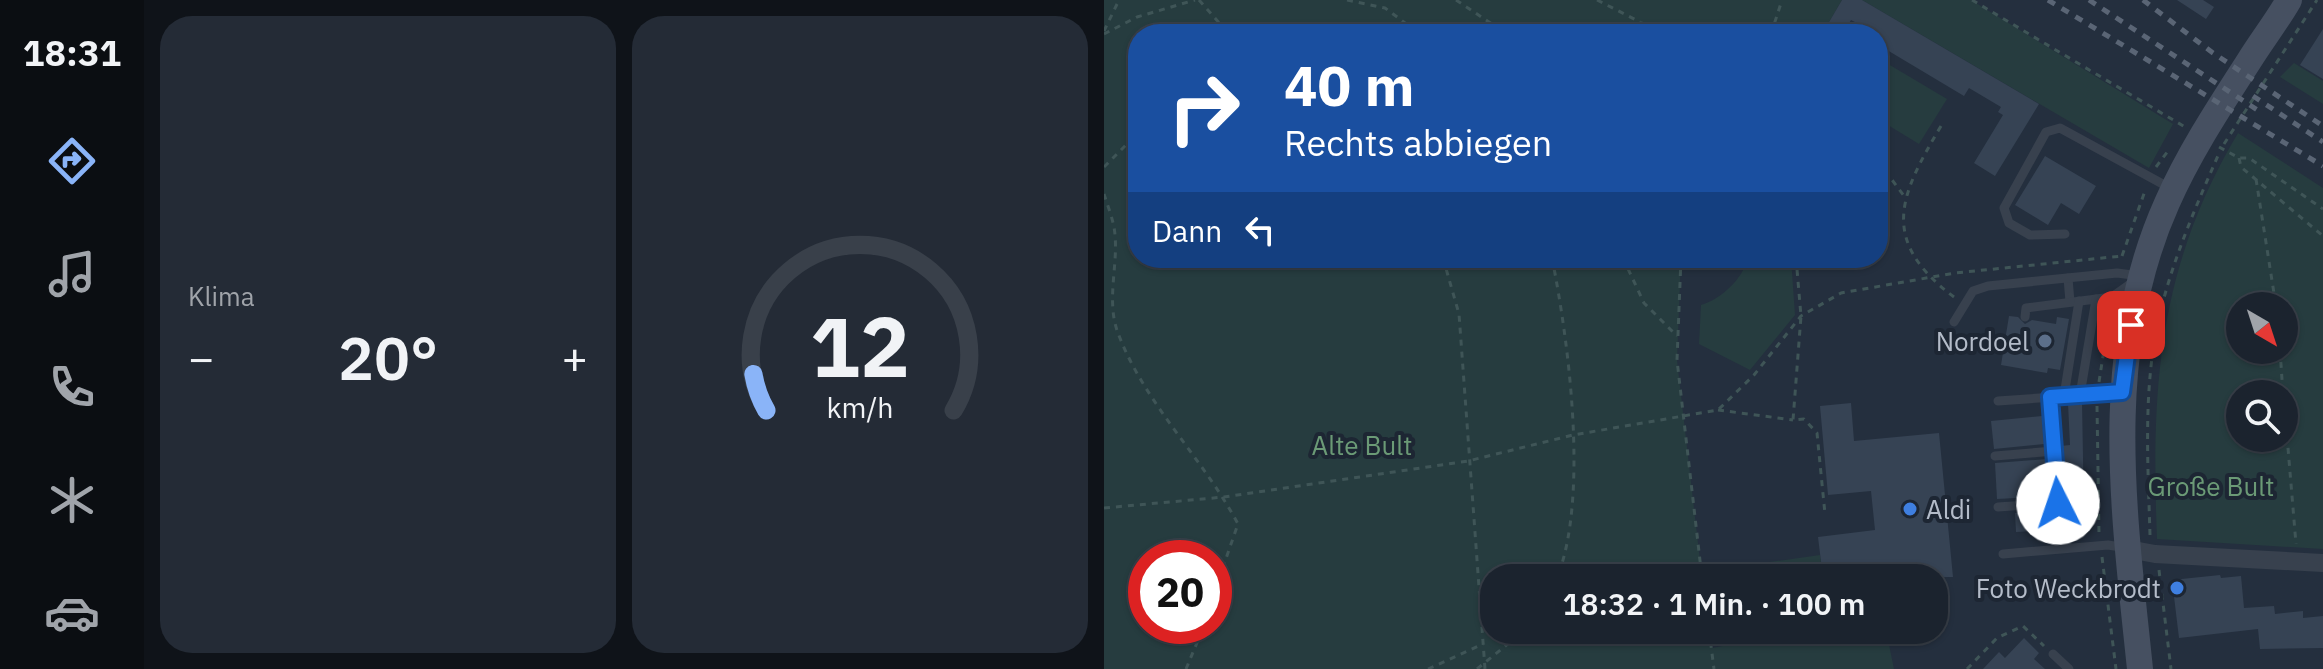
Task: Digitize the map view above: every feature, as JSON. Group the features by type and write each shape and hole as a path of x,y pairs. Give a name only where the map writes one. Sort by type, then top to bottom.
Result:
{"street":[{"path":"2140,669 2120,439 2122,392 2142,276 2173,190 2284,2"},
{"path":"2128,549 2155,554 2323,563"}],"lane":[{"path":"2065,234 2030,235 2009,223 2004,208 2046,132 2060,128 2173,190"},
{"path":"1954,322 1973,291 1988,286 2117,273 2142,276"},
{"path":"2025,317 2026,308 2112,297 2142,276"},
{"path":"2064,396 2074,302 2068,278"},
{"path":"2080,395 2096,299"},
{"path":"1998,401 2122,392"},
{"path":"1998,507 2058,503 2050,397"},
{"path":"1995,456 2054,451"},
{"path":"2003,554 2108,545 2128,549"},
{"path":"2053,654 2069,669"}],"path":[{"path":"1104,32 1119,0"},
{"path":"1104,32 1137,17 1197,0 1220,24"},
{"path":"1347,0 1385,8 1407,24"},
{"path":"1456,0 1492,24"},
{"path":"1597,0 1645,24"},
{"path":"1774,24 1782,0"},
{"path":"1972,0 2202,138"},
{"path":"2171,669 2150,536 2147,443 2150,383 2158,323 2173,269 2221,148 2317,0"},
{"path":"1631,24 1641,23"},
{"path":"1941,126 1912,174 1904,196 1901,221 1909,246 1934,279 1963,304"},
{"path":"1104,167 1128,143"},
{"path":"2229,153 2239,158 2249,158 2323,209"},
{"path":"2239,158 2241,167 2323,236"},
{"path":"1888,174 1904,196"},
{"path":"2256,179 2274,292"},
{"path":"1104,194 1115,235 1113,284 1117,331 1155,400 1224,497 1238,524 1232,541"},
{"path":"1718,410 1754,375 1801,316 1841,293 1955,273 2122,256"},
{"path":"1446,268 1459,314 1480,607"},
{"path":"1554,268 1561,303 1575,468 1568,551 1563,564"},
{"path":"1628,268 1644,303 1677,336"},
{"path":"1680,268 1677,336 1700,564"},
{"path":"1793,420 1801,316 1797,268"},
{"path":"1104,508 1224,497 1468,461 1573,435 1718,410 1804,419 1817,433 1825,514"},
{"path":"2288,452 2298,562"},
{"path":"1967,669 1997,638 2023,626 2053,654"},
{"path":"1186,669 1196,644"},
{"path":"1428,669 1483,644 1485,666"},
{"path":"1477,669 1485,666 1509,644"},
{"path":"1711,644 1714,669"}],"green space":[{"name":"Alte Bult","path":"1104,0 1842,0 1828,24 1128,24 1128,268 1681,268 1677,360 1700,564 1480,564 1480,644 1711,644 1712,648 1728,644 1889,644 1894,669 1104,669"},
{"path":"1862,0 1971,0 2173,124 2149,168"},
{"path":"2294,63 2323,81 2323,104 2280,77"},
{"path":"1888,64 1947,99 1919,144 1888,125"},
{"name":"Große Bult","path":"2238,133 2323,188 2323,549 2157,539 2155,483 2159,379 2165,329 2191,232 2211,183"},
{"path":"1744,268 1792,268 1795,315 1750,370 1699,344 1701,305 1716,298"},
{"path":"1820,555 1821,564 1756,564"}],"building":[{"path":"1842,0 1862,0 2039,104 1995,176 1974,163 2003,115 1998,112 2001,107 1969,88 1964,96 1888,51 1888,24 1859,24 1851,20 1849,24 1828,24"},
{"path":"2177,0 2203,0 2214,7 2206,19"},
{"path":"2323,29 2323,79 2300,65"},
{"path":"2045,156 2096,186 2079,214 2061,203 2048,225 2015,205"},
{"path":"2009,316 2018,317 2025,324 2032,320 2056,324 2057,317 2069,319 2060,370 2048,368 2047,373 2001,365"},
{"path":"2082,402 2084,512 2068,513 2069,529 2016,532 2015,513 2064,507 2061,446 2070,445 2068,403"},
{"name":"Aldi","path":"1851,403 1854,441 1939,433 1953,577 1948,577 1948,564 1821,564 1818,537 1875,530 1871,491 1828,495 1820,406"},
{"path":"2042,416 2044,444 1994,449 1991,421"},
{"path":"2047,459 2050,496 1997,499 1995,463"},
{"path":"2220,575 2221,578 2241,576 2244,608 2274,606 2275,614 2303,611 2303,618 2323,616 2323,648 2260,649 2258,629 2179,638 2172,580"},
{"path":"2024,638 2039,653 2034,659 2045,669 1983,669 1999,652 2005,658"}],"railway":[{"path":"2048,0 2323,166"},
{"path":"2089,0 2259,111"},
{"path":"2143,0 2213,53 2323,126"},
{"path":"2253,96 2323,142"}],"place":[{"name":"Nordoel","path":"2045,341"},
{"name":"Aldi","path":"1910,509"},
{"name":"Foto Weckbrodt","path":"2177,588"}],"route":[{"path":"2058,503 2050,397 2122,392 2131,325"}]}
